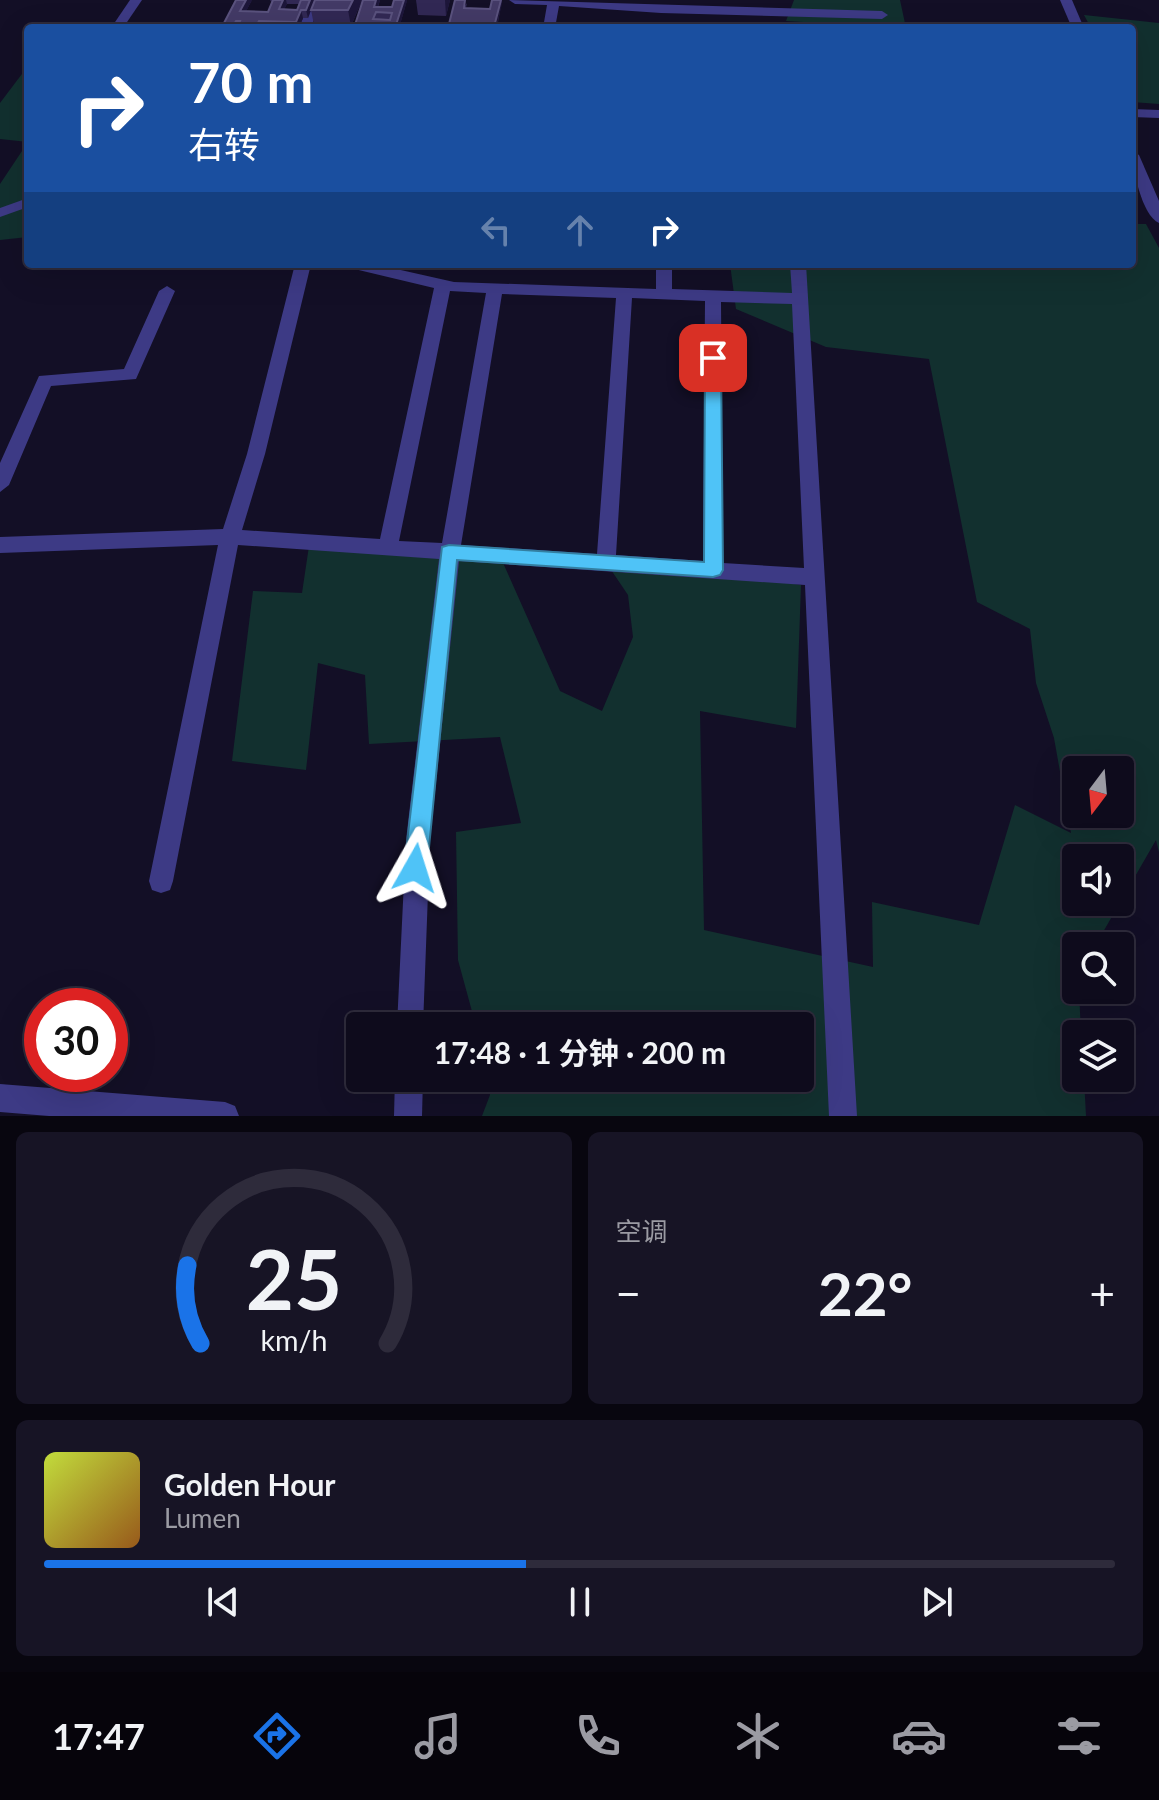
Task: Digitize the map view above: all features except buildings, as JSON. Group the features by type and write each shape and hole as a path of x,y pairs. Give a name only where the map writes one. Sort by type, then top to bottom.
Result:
{"street":[{"path":"120,24 136,0"},
{"path":"306,24 318,0"},
{"path":"515,0 661,9 882,15"},
{"path":"1066,0 1076,24"},
{"path":"550,24 553,1"},
{"path":"1136,113 1159,114"},
{"path":"1136,164 1159,218"},
{"path":"0,213 24,204"},
{"path":"161,881 230,537 256,454 302,268"},
{"path":"380,268 443,285 800,299"},
{"path":"664,268 664,296"},
{"path":"798,268 843,1116"},
{"path":"388,548 443,285"},
{"path":"410,1012 412,900 449,552 470,414 495,288"},
{"path":"0,485 45,380 130,375 167,291"},
{"path":"606,563 624,294"},
{"path":"713,297 713,570"},
{"path":"0,545 230,537 814,577"},
{"path":"408,1116 409,1092"},
{"path":"0,1098 225,1116"}],"green space":[{"path":"794,0 900,0 905,24 837,24 786,21"},
{"path":"1084,15 1159,23 1159,104 1136,102 1136,24 1089,24"},
{"path":"24,71 24,142 0,139 0,103"},
{"path":"24,148 24,237 0,240 0,184"},
{"path":"1136,224 1146,224 1159,248 1159,852 1156,840 1134,878 1134,844 1062,844 1062,916 1112,916 1103,932 1062,932 1062,1004 1080,1004 1080,1020 1062,1020 1062,1092 1085,1092 1086,1116 482,1116 489,1092 814,1092 814,1012 472,1012 458,960 456,832 521,823 500,737 369,744 365,675 318,663 306,770 232,761 253,591 302,593 309,546 500,556 560,691 602,711 633,637 628,595 601,555 801,585 796,728 700,711 704,930 873,967 872,902 979,925 1015,805 1071,833 1070,828 1134,828 1134,756 1062,756 1062,783 1054,738 1036,683 1030,629 977,602 929,359 826,347 736,309 731,268 1136,268"}],"route":[{"path":"415,868 449,552 713,570 713,358"}]}
